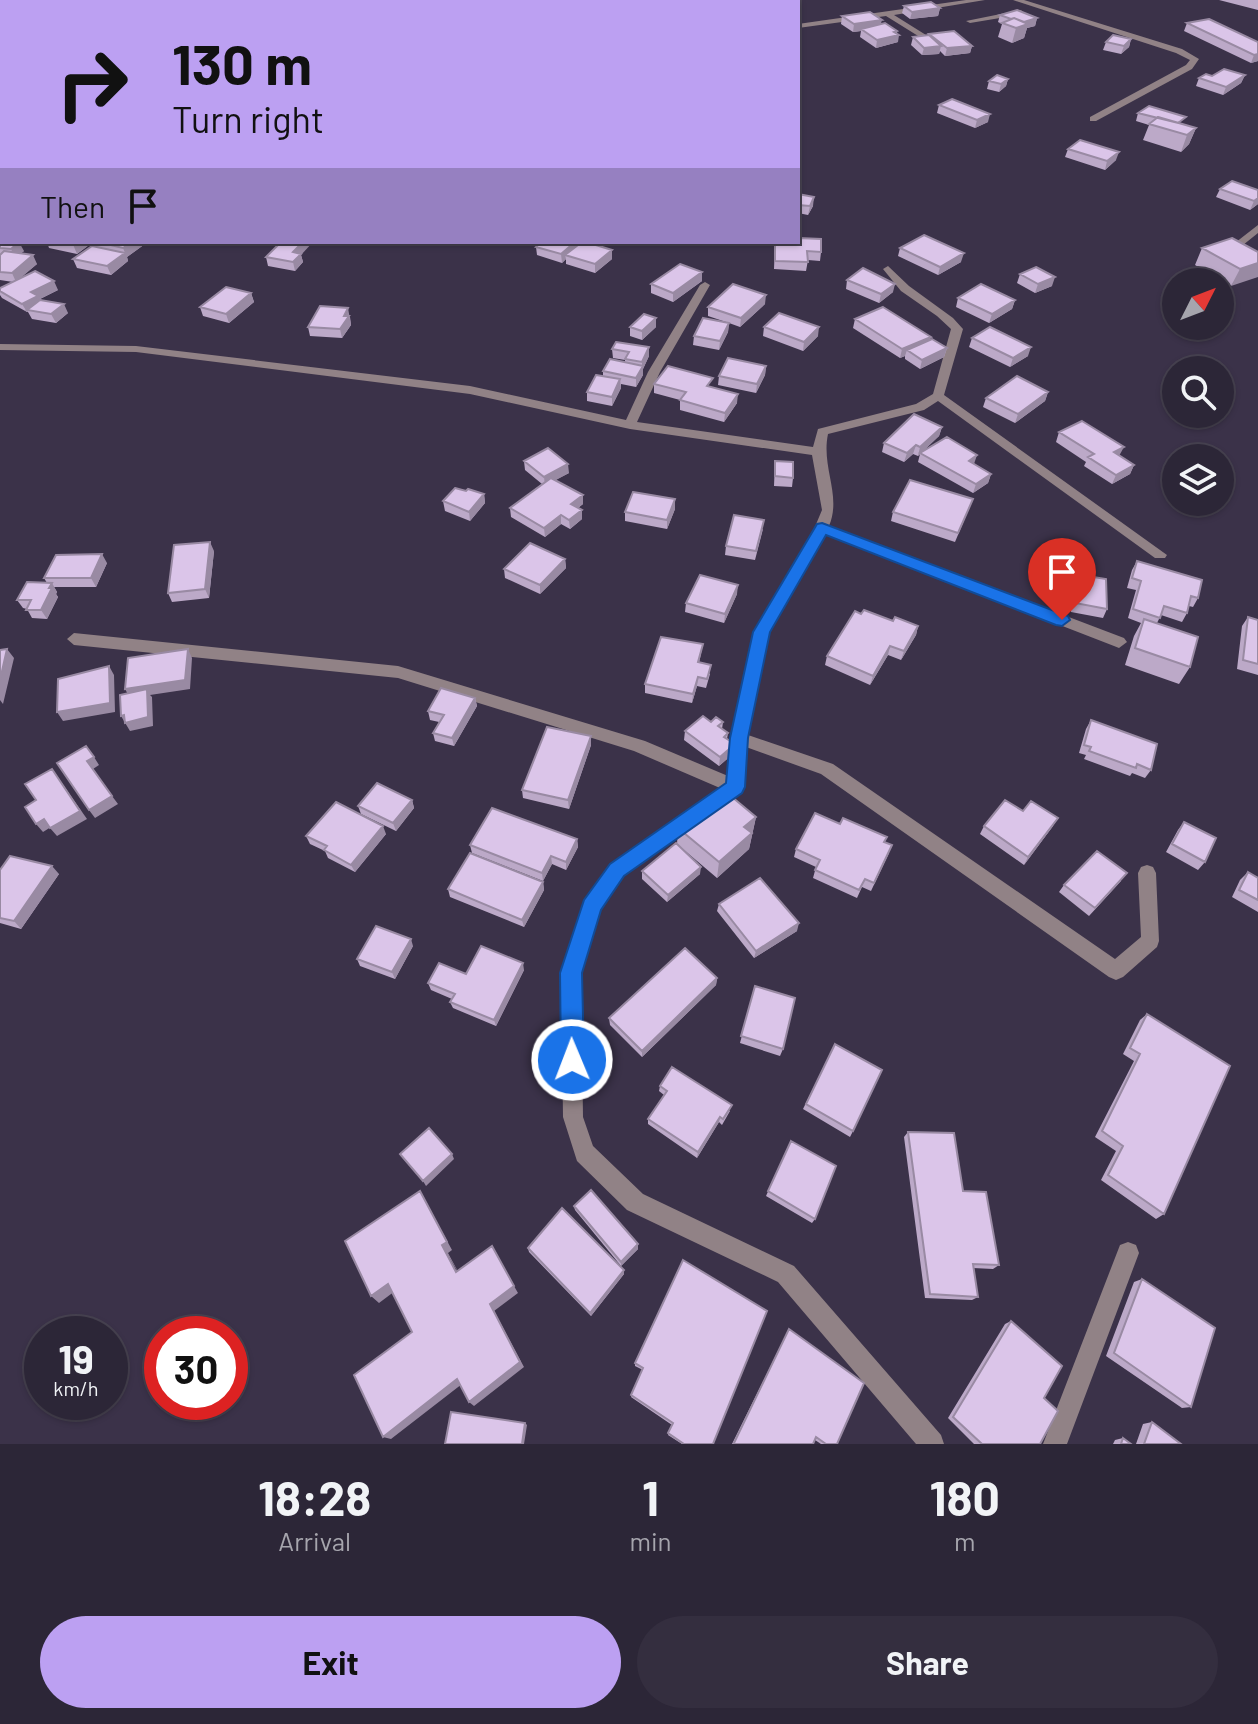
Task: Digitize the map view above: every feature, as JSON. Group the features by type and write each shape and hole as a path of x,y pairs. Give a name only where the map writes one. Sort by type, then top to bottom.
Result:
{"street":[{"path":"800,26 981,0"},
{"path":"1017,0 1179,51 1195,59 1189,67 1093,119"},
{"path":"970,21 1042,8"},
{"path":"887,13 923,37"},
{"path":"1258,228 1236,246 1258,257"},
{"path":"735,787 739,738 761,632 822,528 829,510 818,452 822,432 920,407 938,396 957,329 947,316 922,304 897,282 888,269"},
{"path":"630,425 654,372 705,285"},
{"path":"0,347 136,349 440,386 630,425 818,452"},
{"path":"938,396 1160,555"},
{"path":"822,528 1119,642"},
{"path":"74,639 398,672 639,746 735,787"},
{"path":"739,738 827,769 1116,971 1150,941 1147,873"},
{"path":"735,787 617,870 591,906 571,973 573,1117 585,1153 635,1202 786,1274 932,1444"},
{"path":"1055,1444 1128,1253"}],"building":[{"path":"931,2 940,8 912,12 904,6"},
{"path":"1017,10 1037,18 1024,22 1000,15"},
{"path":"870,12 882,20 854,24 842,16"},
{"path":"1014,18 1028,24 1016,28 1002,23"},
{"path":"1209,19 1258,42 1258,54 1254,55 1187,23"},
{"path":"885,23 899,35 877,40 861,29"},
{"path":"954,31 972,46 947,48 929,34"},
{"path":"929,35 941,46 924,48 913,37"},
{"path":"1113,35 1131,39 1124,46 1106,42"},
{"path":"1224,69 1245,75 1226,87 1199,78 1206,74 1212,76"},
{"path":"997,75 1008,79 1001,84 989,81"},
{"path":"952,99 990,114 977,120 939,105"},
{"path":"1149,106 1186,117 1178,123 1138,113"},
{"path":"1158,117 1196,128 1187,135 1149,124"},
{"path":"1080,140 1119,152 1107,161 1068,149"},
{"path":"1232,181 1258,190 1258,198 1254,201 1220,189"},
{"path":"800,194 814,197 810,206 800,205"},
{"path":"924,235 964,253 940,267 900,248"},
{"path":"800,238 821,239 821,252 807,251 808,262 775,261 775,244 800,244"},
{"path":"1232,238 1258,252 1258,263 1240,269 1202,248"},
{"path":"17,244 11,249 0,248 0,245"},
{"path":"106,244 129,244 123,248"},
{"path":"279,244 301,244 293,252 301,254 293,262 266,257"},
{"path":"540,244 573,244 561,254 536,247"},
{"path":"579,244 612,250 595,264 565,255"},
{"path":"92,246 125,253 107,266 73,259"},
{"path":"4,251 33,255 12,273 0,272 0,255"},
{"path":"680,264 702,272 673,293 651,284"},
{"path":"1036,267 1055,277 1038,284 1020,274"},
{"path":"863,268 895,284 881,294 847,280"},
{"path":"35,271 54,281 31,292 38,296 22,304 0,291 0,288"},
{"path":"733,284 766,295 741,318 708,307"},
{"path":"981,284 1015,300 992,314 958,298"},
{"path":"226,287 251,293 226,314 200,307"},
{"path":"40,300 64,304 51,314 27,310"},
{"path":"320,306 348,308 344,316 349,316 340,329 308,327"},
{"path":"883,307 931,337 902,349 855,319"},
{"path":"779,313 819,327 804,342 764,327"},
{"path":"644,314 656,318 642,331 630,327"},
{"path":"703,318 729,323 720,341 694,336"},
{"path":"990,327 1031,347 1013,358 972,338"},
{"path":"932,339 947,348 922,360 907,350"},
{"path":"616,342 649,347 642,362 625,359 629,352 612,349"},
{"path":"728,358 766,366 757,384 719,376"},
{"path":"610,359 643,366 636,378 603,371"},
{"path":"668,366 713,378 707,386 738,394 725,413 680,400 686,392 654,384"},
{"path":"596,375 620,379 612,397 587,392"},
{"path":"1017,376 1048,392 1018,414 986,398"},
{"path":"914,414 942,427 920,447 916,445 907,453 884,443"},
{"path":"1082,421 1124,447 1114,452 1134,465 1116,475 1088,457 1094,454 1059,432"},
{"path":"947,437 977,455 969,461 991,474 976,484 920,453"},
{"path":"548,448 568,464 544,477 524,461"},
{"path":"775,461 793,462 793,478 775,476"},
{"path":"551,478 583,495 571,504 582,510 569,520 561,515 544,528 510,508"},
{"path":"910,480 973,499 958,533 893,512"},
{"path":"455,488 484,494 469,512 443,501"},
{"path":"633,492 675,499 667,520 625,512"},
{"path":"734,515 764,520 756,551 726,546"},
{"path":"210,542 205,589 168,593 174,545"},
{"path":"530,543 565,559 540,585 504,569"},
{"path":"102,554 91,578 44,578 56,555"},
{"path":"1137,561 1202,580 1198,598 1191,596 1187,613 1164,606 1160,618 1133,609 1141,581 1132,578"},
{"path":"1075,574 1106,579 1107,609 1075,603"},
{"path":"700,575 738,585 725,614 686,603"},
{"path":"27,582 52,583 41,610 26,610 31,600 17,600"},
{"path":"864,610 918,626 904,651 890,646 873,676 827,656 855,611 861,614"},
{"path":"1248,617 1258,620 1258,664 1243,660"},
{"path":"1144,619 1198,637 1190,667 1135,648"},
{"path":"661,637 703,644 698,662 711,665 707,679 698,677 693,694 645,684"},
{"path":"7,649 0,680 0,650"},
{"path":"188,649 185,680 125,689 128,658"},
{"path":"109,666 110,703 57,712 58,679"},
{"path":"441,688 475,698 452,738 433,733 444,715 428,711"},
{"path":"147,689 148,717 125,723 124,715 121,716 120,695"},
{"path":"703,716 711,722 716,717 723,722 718,726 728,733 724,737 735,744 720,757 685,731"},
{"path":"1091,720 1157,744 1151,770 1137,764 1136,768 1089,751 1091,747 1084,745"},
{"path":"547,727 591,736 568,800 522,790"},
{"path":"86,746 94,757 87,761 112,796 89,810 57,763"},
{"path":"52,769 80,811 50,828 44,819 36,824 25,807 36,800 25,784"},
{"path":"377,783 412,800 393,823 358,806"},
{"path":"732,797 756,817 744,827 752,833 719,862 678,828 707,805 713,811"},
{"path":"1005,800 1023,811 1031,801 1058,818 1028,857 984,826"},
{"path":"336,802 383,826 351,865 324,850 327,846 306,836"},
{"path":"492,808 577,839 566,862 551,856 542,873 470,845"},
{"path":"815,813 840,824 843,818 887,837 884,842 892,845 874,883 865,879 859,890 815,870 820,860 796,849"},
{"path":"1184,822 1216,838 1205,862 1172,844"},
{"path":"676,843 701,867 668,895 642,871"},
{"path":"1097,851 1127,873 1095,908 1064,885"},
{"path":"470,853 543,882 522,920 448,889"},
{"path":"10,856 52,866 14,921 0,918 0,870"},
{"path":"1248,872 1258,878 1258,900 1239,890"},
{"path":"760,878 799,923 756,951 719,904"},
{"path":"376,926 411,939 392,972 357,959"},
{"path":"481,946 523,963 494,1020 450,1002 455,994 428,983 439,963 466,974"},
{"path":"685,948 717,978 642,1051 609,1018"},
{"path":"755,986 795,998 783,1049 741,1036"},
{"path":"1147,1014 1230,1066 1164,1214 1108,1175 1123,1146 1102,1131 1140,1054 1130,1048"},
{"path":"835,1044 882,1070 853,1131 806,1104"},
{"path":"672,1067 732,1105 723,1119 720,1117 698,1152 648,1119 667,1091 660,1086"},
{"path":"429,1128 452,1154 423,1181 400,1154"},
{"path":"908,1132 954,1133 963,1191 986,1192 999,1265 973,1264 978,1297 930,1294"},
{"path":"791,1141 836,1166 815,1219 768,1191"},
{"path":"591,1190 638,1244 621,1262 574,1206"},
{"path":"420,1191 447,1242 442,1245 456,1272 492,1246 514,1286 490,1304 520,1362 469,1402 457,1379 383,1437 354,1375 412,1332 388,1284 371,1296 345,1241"},
{"path":"562,1208 624,1270 590,1313 528,1248"},
{"path":"683,1260 767,1311 713,1444 684,1444 668,1433 673,1423 631,1395 643,1368 635,1363"},
{"path":"1142,1279 1215,1328 1191,1407 1114,1353"},
{"path":"1011,1321 1062,1366 1044,1398 1058,1411 1040,1444 982,1444 953,1417"},
{"path":"789,1329 864,1383 837,1444 826,1444 816,1437 813,1444 735,1444 734,1443"},
{"path":"451,1412 525,1423 522,1444 445,1444"},
{"path":"1152,1422 1181,1444 1144,1444"}],"route":[{"path":"572,1060 571,973 591,906 617,870 735,787 739,738 761,632 822,528 1062,620"}]}
